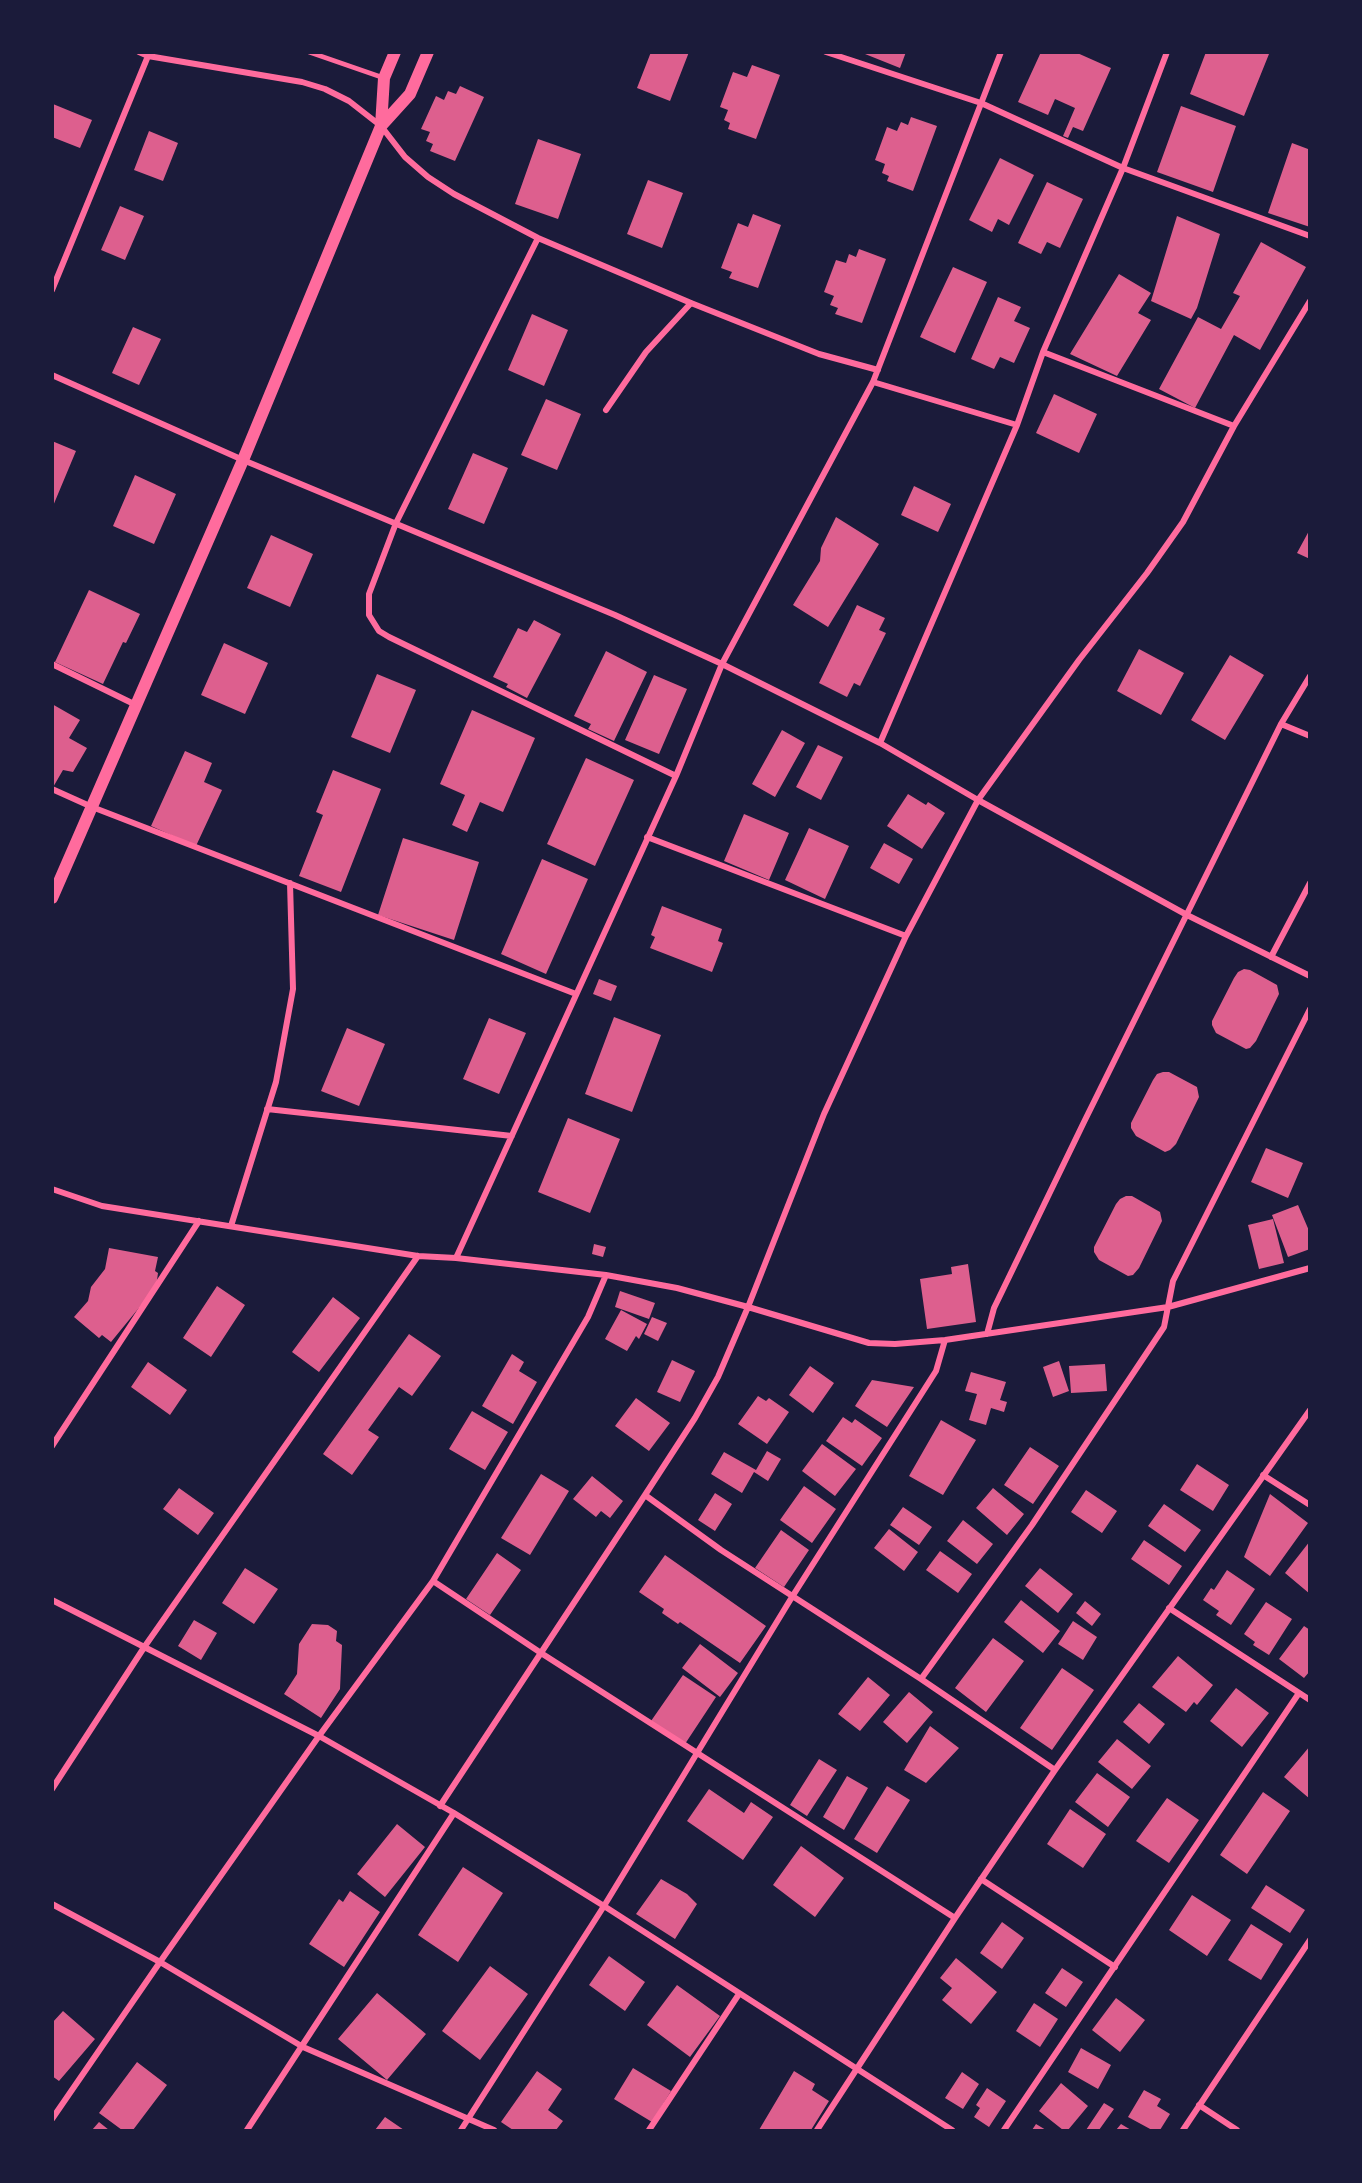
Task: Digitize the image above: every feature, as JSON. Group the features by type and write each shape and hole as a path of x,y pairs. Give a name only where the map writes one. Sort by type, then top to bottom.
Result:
{"main road":[{"path":"52,898 243,460 381,126 384,78 395,52"},
{"path":"381,126 410,94 428,52"}],"street":[{"path":"139,52 148,56 302,82 326,89 349,101 381,126 405,157 428,177 454,194 538,238 819,354 878,370"},
{"path":"826,52 981,103 1123,168 1310,236"},
{"path":"456,1258 676,776 722,664 873,382 1001,52"},
{"path":"880,743 1017,425 1043,352 1123,168 1167,52"},
{"path":"52,290 148,56"},
{"path":"538,238 396,523 369,594 369,615 379,631 676,776"},
{"path":"440,1806 645,1495 718,1377 824,1114 906,936 978,800 1079,660 1184,522 1234,426 1310,301"},
{"path":"606,410 646,352 691,303"},
{"path":"1043,352 1234,426"},
{"path":"52,375 243,460 615,615 722,664 880,743 978,800 1187,915 1310,976"},
{"path":"873,382 1017,425"},
{"path":"52,664 136,705"},
{"path":"987,1334 994,1308 1281,724 1310,676"},
{"path":"1281,724 1310,736"},
{"path":"52,789 92,807 576,994"},
{"path":"647,837 906,936"},
{"path":"1271,957 1310,883"},
{"path":"231,1226 276,1082 293,989 290,884"},
{"path":"921,1679 1032,1525 1164,1327 1173,1281 1310,1009"},
{"path":"267,1109 512,1136"},
{"path":"52,1189 102,1206 418,1256 456,1258 606,1275 677,1288 869,1343 895,1344 945,1340 1168,1307 1310,1268"},
{"path":"52,1446 200,1221"},
{"path":"52,1789 145,1647 418,1256"},
{"path":"52,2119 319,1736 433,1581 588,1317 606,1275"},
{"path":"461,2130 603,1906 792,1597 936,1371 945,1340"},
{"path":"817,2130 1055,1770 1310,1410"},
{"path":"1263,1474 1310,1505"},
{"path":"645,1495 792,1597 921,1679 1055,1770"},
{"path":"433,1581 541,1653 955,1918"},
{"path":"52,1600 319,1736 454,1813 952,2130"},
{"path":"1169,1608 1310,1700"},
{"path":"1004,2130 1299,1694"},
{"path":"247,2130 454,1813"},
{"path":"981,1879 1115,1967"},
{"path":"52,1904 160,1962 303,2046 494,2130"},
{"path":"1183,2130 1310,1940"},
{"path":"649,2130 739,1994"},
{"path":"1199,2105 1237,2130"}],"lane":[{"path":"309,52 384,78"}],"building":[{"path":"651,52 689,52 670,101 637,88"},
{"path":"860,52 906,52 900,68"},
{"path":"1041,52 1075,52 1111,68 1083,131 1073,127 1068,138 1063,136 1075,108 1055,99 1048,115 1018,102"},
{"path":"1206,52 1269,54 1244,116 1190,94"},
{"path":"752,65 780,75 756,139 728,129 730,123 724,120 728,110 720,107 733,72 747,77"},
{"path":"460,86 484,97 455,161 430,151 433,144 426,141 430,132 421,129 436,96 444,100 448,91 456,94"},
{"path":"53,104 92,120 80,148 52,137"},
{"path":"1181,106 1236,126 1213,192 1157,172"},
{"path":"911,117 937,126 913,191 887,181 889,176 882,173 885,164 875,160 887,127 897,131 901,122 908,125"},
{"path":"149,131 178,143 163,181 134,170"},
{"path":"538,139 581,154 558,219 515,204"},
{"path":"1292,143 1310,152 1310,227 1268,213"},
{"path":"1000,158 1034,175 1009,225 998,219 992,232 969,220"},
{"path":"648,180 683,193 662,248 627,234"},
{"path":"1047,182 1083,199 1060,248 1047,242 1041,254 1018,243"},
{"path":"120,206 144,216 125,260 101,250"},
{"path":"753,214 781,225 758,288 729,278 732,272 721,268 738,223 748,227"},
{"path":"1177,216 1220,234 1197,308 1191,319 1151,301"},
{"path":"1261,242 1306,267 1260,350 1234,335 1195,408 1159,389 1198,317 1221,329 1240,296 1233,293"},
{"path":"859,249 886,259 862,323 835,314 838,308 830,305 834,296 824,292 836,260 846,263 849,254 856,257"},
{"path":"953,267 987,282 955,353 920,337"},
{"path":"1119,274 1151,293 1138,313 1151,320 1117,376 1070,354"},
{"path":"998,297 1021,307 1014,321 1030,328 1014,363 1000,357 994,369 971,359"},
{"path":"532,314 568,330 544,386 508,370"},
{"path":"133,327 161,339 139,385 112,373"},
{"path":"1054,394 1097,414 1079,453 1036,433"},
{"path":"546,399 581,414 557,470 521,455"},
{"path":"52,441 76,451 53,506 52,506"},
{"path":"473,453 508,468 484,524 448,509"},
{"path":"135,475 176,494 154,544 113,526"},
{"path":"914,486 951,504 938,532 901,515"},
{"path":"836,517 879,544 828,627 793,605 820,561 821,548"},
{"path":"1310,529 1310,559 1297,553"},
{"path":"271,535 313,554 290,607 247,588"},
{"path":"89,590 140,614 126,643 123,642 103,684 55,662"},
{"path":"857,605 885,618 879,630 886,633 860,686 854,683 847,697 819,683"},
{"path":"534,620 561,634 527,698 506,687 508,684 493,677 518,628 527,632"},
{"path":"224,643 268,663 245,714 201,695"},
{"path":"1139,649 1184,673 1161,715 1117,691"},
{"path":"606,651 647,672 614,741 588,729 591,724 574,716"},
{"path":"1230,655 1264,675 1225,740 1191,720"},
{"path":"377,674 416,690 390,753 351,737"},
{"path":"654,675 687,689 659,754 625,740"},
{"path":"52,704 80,720 69,738 87,748 73,772 63,770 52,789"},
{"path":"472,710 535,738 503,812 480,802 467,832 452,825 465,795 440,784"},
{"path":"782,730 805,743 775,797 752,784"},
{"path":"818,745 843,757 821,800 796,787"},
{"path":"185,751 212,763 204,782 222,790 196,846 151,826"},
{"path":"586,758 634,780 595,866 547,844"},
{"path":"333,770 381,789 341,892 299,876 323,815 316,812"},
{"path":"908,794 926,805 928,802 945,813 922,849 887,826"},
{"path":"744,814 789,833 769,880 724,861"},
{"path":"809,828 849,846 825,899 785,880"},
{"path":"403,838 479,862 454,940 378,915"},
{"path":"884,843 913,859 899,884 870,868"},
{"path":"542,859 588,879 546,974 501,954"},
{"path":"662,906 722,929 718,941 723,943 712,972 650,948 655,937 651,935"},
{"path":"1244,969 1277,985 1279,994 1256,1041 1246,1049 1216,1033 1212,1025 1234,978"},
{"path":"599,979 617,986 611,1001 593,994"},
{"path":"614,1017 661,1035 632,1112 585,1094"},
{"path":"489,1018 526,1033 499,1094 463,1079"},
{"path":"347,1028 385,1044 359,1106 321,1091"},
{"path":"1169,1072 1197,1087 1199,1097 1176,1144 1165,1152 1136,1136 1131,1128 1131,1123 1153,1080 1157,1074"},
{"path":"568,1118 620,1139 590,1213 538,1192"},
{"path":"1266,1148 1303,1163 1288,1198 1251,1182"},
{"path":"1126,1196 1132,1196 1160,1212 1162,1221 1139,1268 1133,1275 1128,1276 1099,1260 1094,1252 1094,1247 1116,1204"},
{"path":"1298,1205 1310,1233 1310,1249 1288,1257 1272,1215"},
{"path":"1273,1219 1284,1263 1259,1269 1248,1225"},
{"path":"594,1244 606,1247 603,1257 592,1254"},
{"path":"109,1248 158,1257 155,1271 158,1273 156,1287 111,1342 102,1335 99,1338 74,1317 88,1301 91,1287 105,1269"},
{"path":"968,1264 976,1322 927,1329 920,1279 952,1274 951,1267"},
{"path":"217,1286 245,1305 211,1357 183,1338"},
{"path":"620,1291 655,1303 649,1319 615,1307"},
{"path":"333,1297 360,1318 319,1372 292,1352"},
{"path":"621,1310 647,1324 639,1339 636,1336 627,1351 605,1339"},
{"path":"652,1317 667,1323 658,1341 644,1334"},
{"path":"409,1334 441,1356 412,1396 399,1387 368,1430 379,1437 352,1475 323,1454"},
{"path":"512,1354 524,1362 519,1371 537,1382 513,1424 482,1406"},
{"path":"672,1360 695,1371 680,1402 657,1392"},
{"path":"1059,1361 1069,1391 1053,1397 1043,1367"},
{"path":"148,1362 187,1390 170,1415 131,1387"},
{"path":"1105,1364 1107,1391 1071,1393 1069,1366"},
{"path":"810,1366 834,1383 813,1413 789,1395"},
{"path":"971,1372 1006,1382 1000,1400 1007,1402 1004,1412 991,1408 986,1425 969,1420 977,1394 965,1391"},
{"path":"872,1380 914,1387 887,1427 855,1406"},
{"path":"758,1396 766,1401 769,1398 789,1412 767,1444 738,1424"},
{"path":"636,1398 670,1423 649,1451 615,1426"},
{"path":"472,1411 508,1432 485,1470 449,1449"},
{"path":"843,1417 852,1423 855,1419 882,1438 862,1466 826,1441"},
{"path":"941,1420 976,1440 943,1495 909,1476"},
{"path":"822,1444 856,1469 835,1496 802,1471"},
{"path":"1030,1447 1059,1466 1033,1504 1004,1485"},
{"path":"767,1451 781,1459 768,1481 754,1472 742,1493 711,1474 724,1452 756,1470"},
{"path":"1197,1464 1229,1485 1213,1511 1180,1490"},
{"path":"541,1474 569,1491 530,1555 501,1538"},
{"path":"592,1476 623,1501 610,1518 601,1511 596,1517 573,1499"},
{"path":"804,1486 836,1509 812,1543 780,1520"},
{"path":"179,1488 214,1513 198,1535 163,1509"},
{"path":"993,1488 1024,1514 1007,1535 976,1508"},
{"path":"1086,1490 1117,1511 1102,1533 1071,1512"},
{"path":"715,1493 732,1504 715,1531 698,1520"},
{"path":"1270,1494 1308,1523 1270,1576 1244,1557"},
{"path":"1164,1504 1201,1530 1185,1552 1148,1526"},
{"path":"903,1507 932,1527 919,1545 890,1525"},
{"path":"963,1520 993,1544 977,1564 947,1541"},
{"path":"889,1529 918,1552 904,1571 874,1548"},
{"path":"781,1530 809,1550 784,1587 755,1568"},
{"path":"1144,1540 1182,1566 1169,1585 1131,1559"},
{"path":"1310,1541 1310,1594 1285,1573"},
{"path":"940,1551 972,1574 958,1593 926,1570"},
{"path":"497,1553 521,1570 490,1615 466,1599"},
{"path":"665,1555 766,1626 740,1663 680,1622 678,1624 662,1613 664,1609 639,1592"},
{"path":"245,1568 278,1589 254,1624 222,1603"},
{"path":"1040,1568 1073,1594 1058,1613 1025,1586"},
{"path":"1227,1570 1255,1589 1231,1625 1216,1615 1219,1611 1203,1600 1211,1588 1214,1590"},
{"path":"1021,1600 1060,1631 1043,1653 1004,1622"},
{"path":"1085,1601 1101,1614 1092,1626 1076,1613"},
{"path":"1266,1602 1292,1619 1269,1655 1253,1645 1255,1642 1244,1634"},
{"path":"194,1620 217,1633 201,1660 178,1646"},
{"path":"1073,1621 1097,1637 1083,1660 1058,1644"},
{"path":"312,1624 328,1625 337,1631 336,1641 342,1645 340,1689 321,1718 284,1694 297,1674 299,1644"},
{"path":"1304,1626 1310,1630 1310,1671 1304,1678 1279,1659"},
{"path":"993,1638 1024,1661 986,1712 955,1688"},
{"path":"700,1644 738,1673 720,1697 682,1668"},
{"path":"1178,1656 1213,1685 1197,1705 1194,1702 1186,1712 1152,1687"},
{"path":"1062,1668 1094,1690 1052,1750 1020,1728"},
{"path":"683,1675 716,1697 685,1744 651,1721"},
{"path":"868,1677 890,1695 860,1731 838,1714"},
{"path":"1236,1688 1269,1713 1242,1747 1210,1721"},
{"path":"909,1692 933,1712 907,1743 883,1722"},
{"path":"1139,1703 1165,1724 1149,1744 1123,1722"},
{"path":"930,1726 959,1748 926,1783 904,1770"},
{"path":"1117,1739 1151,1766 1132,1789 1098,1762"},
{"path":"1310,1746 1310,1799 1284,1777"},
{"path":"819,1759 837,1770 807,1816 790,1805"},
{"path":"1097,1773 1130,1797 1108,1827 1075,1802"},
{"path":"847,1776 868,1788 844,1830 823,1817"},
{"path":"887,1786 910,1800 877,1853 854,1839"},
{"path":"709,1789 744,1813 751,1802 773,1817 743,1860 687,1821"},
{"path":"1263,1792 1290,1811 1247,1874 1220,1855"},
{"path":"1167,1798 1199,1820 1169,1863 1136,1841"},
{"path":"1070,1809 1106,1834 1083,1868 1047,1844"},
{"path":"397,1824 425,1847 385,1897 357,1874"},
{"path":"801,1846 844,1878 815,1917 773,1885"},
{"path":"463,1867 503,1893 458,1962 418,1935"},
{"path":"661,1879 687,1894 697,1904 675,1939 636,1914"},
{"path":"1266,1885 1305,1910 1290,1933 1251,1908"},
{"path":"350,1891 380,1912 344,1967 309,1944 339,1899 343,1902"},
{"path":"1192,1895 1231,1920 1207,1956 1169,1930"},
{"path":"1002,1922 1024,1938 1002,1969 980,1953"},
{"path":"1251,1924 1283,1944 1261,1980 1228,1960"},
{"path":"609,1956 645,1982 625,2011 589,1985"},
{"path":"956,1958 997,1992 971,2024 942,2000 952,1988 940,1978"},
{"path":"490,1966 528,1994 480,2060 442,2031"},
{"path":"1062,1968 1083,1982 1066,2007 1045,1993"},
{"path":"677,1985 720,2016 690,2057 647,2025"},
{"path":"377,1993 426,2034 387,2080 338,2039"},
{"path":"1116,1998 1145,2020 1120,2052 1092,2030"},
{"path":"1034,2003 1058,2019 1040,2047 1016,2031"},
{"path":"63,2011 95,2039 59,2081 52,2076 52,2023"},
{"path":"1081,2048 1111,2065 1098,2089 1068,2072"},
{"path":"137,2062 167,2085 133,2130 122,2130 99,2113"},
{"path":"633,2068 671,2091 652,2122 614,2099"},
{"path":"537,2071 562,2089 548,2110 563,2121 556,2130 513,2130 501,2122"},
{"path":"794,2071 815,2084 812,2090 829,2101 811,2130 759,2130"},
{"path":"962,2072 979,2084 963,2109 945,2098"},
{"path":"1061,2083 1088,2106 1068,2130 1063,2130 1039,2111"},
{"path":"987,2088 1006,2101 989,2127 974,2117 980,2108 976,2105"},
{"path":"1144,2090 1161,2099 1157,2106 1170,2114 1160,2130 1152,2130 1128,2117"},
{"path":"1104,2103 1114,2109 1099,2130 1086,2130"},
{"path":"385,2117 404,2130 375,2130"},
{"path":"99,2122 109,2130 92,2130"},
{"path":"1036,2124 1046,2130 1032,2130"},
{"path":"1121,2124 1131,2130 1116,2130"}]}
